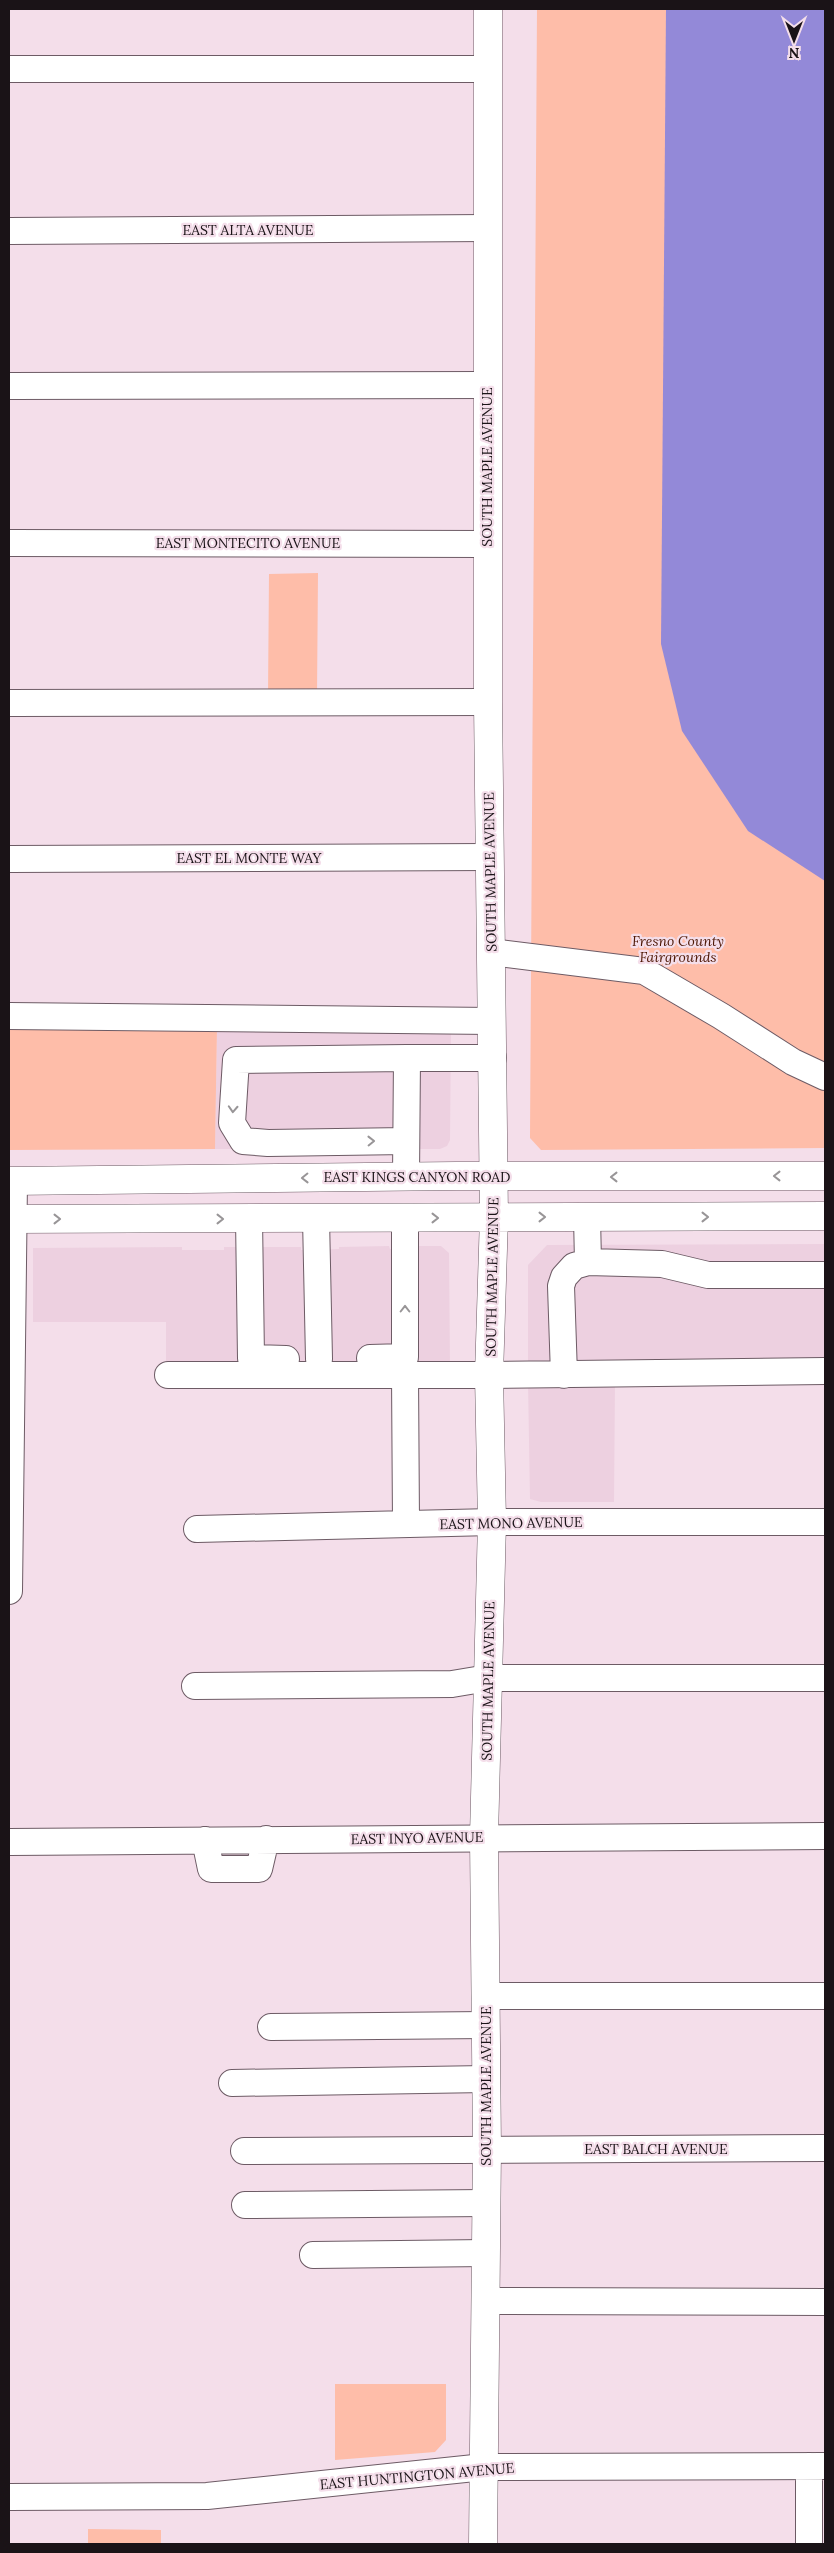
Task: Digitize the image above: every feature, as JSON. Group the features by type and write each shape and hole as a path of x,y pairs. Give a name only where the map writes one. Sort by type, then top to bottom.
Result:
{"main road":[{"name":"SOUTH MAPLE AVENUE","path":"483,2544 487,2149 484,1837 492,1522 489,1375 494,1217 489,857 486,385 488,9"},
{"name":"EAST KINGS CANYON ROAD","path":"11,1181 406,1177 825,1176"},
{"path":"11,1219 825,1216"}],"street":[{"path":"9,69 488,69"},
{"name":"EAST ALTA AVENUE","path":"9,231 488,228"},
{"path":"9,386 486,385"},
{"name":"EAST MONTECITO AVENUE","path":"9,543 487,544"},
{"path":"9,703 488,702"},
{"name":"EAST EL MONTE WAY","path":"9,859 489,857"},
{"path":"491,952 644,971 721,1016 793,1062 825,1077"},
{"path":"9,1016 492,1021"},
{"path":"406,1177 407,1058"},
{"path":"406,1141 268,1143 244,1141 232,1123 236,1060 493,1058"},
{"path":"9,1591 11,1181"},
{"path":"587,1217 588,1262"},
{"path":"249,1218 251,1358 320,1359 489,1375 825,1372"},
{"path":"316,1218 320,1359"},
{"path":"405,1218 406,1524"},
{"path":"564,1375 561,1286 564,1277 574,1266 588,1262 662,1264 708,1274 825,1274"},
{"path":"168,1375 405,1366"},
{"name":"EAST MONO AVENUE","path":"197,1529 492,1522 825,1522"},
{"path":"195,1686 452,1684 488,1678 825,1678"},
{"name":"EAST INYO AVENUE","path":"9,1842 484,1837 825,1836"},
{"path":"485,1996 825,1996"},
{"path":"271,2027 486,2025"},
{"path":"232,2083 486,2079"},
{"name":"EAST BALCH AVENUE","path":"244,2151 825,2148"},
{"path":"245,2205 486,2203"},
{"path":"314,2255 486,2253"},
{"path":"486,2301 825,2302"},
{"path":"809,2544 817,2466"},
{"name":"EAST HUNTINGTON AVENUE","path":"9,2497 207,2496 484,2467 817,2466"}],"shaded area":[{"path":"666,9 825,9 825,881 748,831 682,731 661,644"},
{"path":"451,1027 450,1140 447,1146 440,1149 215,1149 217,1028"},
{"path":"825,1244 825,1366 528,1366 528,1265 547,1245"},
{"path":"389,1246 390,1249 410,1249 410,1246 441,1246 449,1253 450,1367 166,1368 166,1322 33,1322 33,1248 182,1247 182,1250 224,1250 224,1247 301,1247 301,1250 313,1250 339,1249 339,1247"},
{"path":"528,1382 615,1382 614,1502 541,1502 530,1499"}],"green space":[{"name":"Fresno County Fairgrounds","path":"537,9 825,9 825,1148 541,1150 530,1138"},
{"path":"318,573 317,695 268,695 269,574"},
{"path":"217,1028 215,1149 9,1150 9,1029"},
{"path":"335,2384 446,2384 446,2440 435,2452 335,2460"},
{"path":"88,2529 161,2530 161,2544 88,2544"}]}
